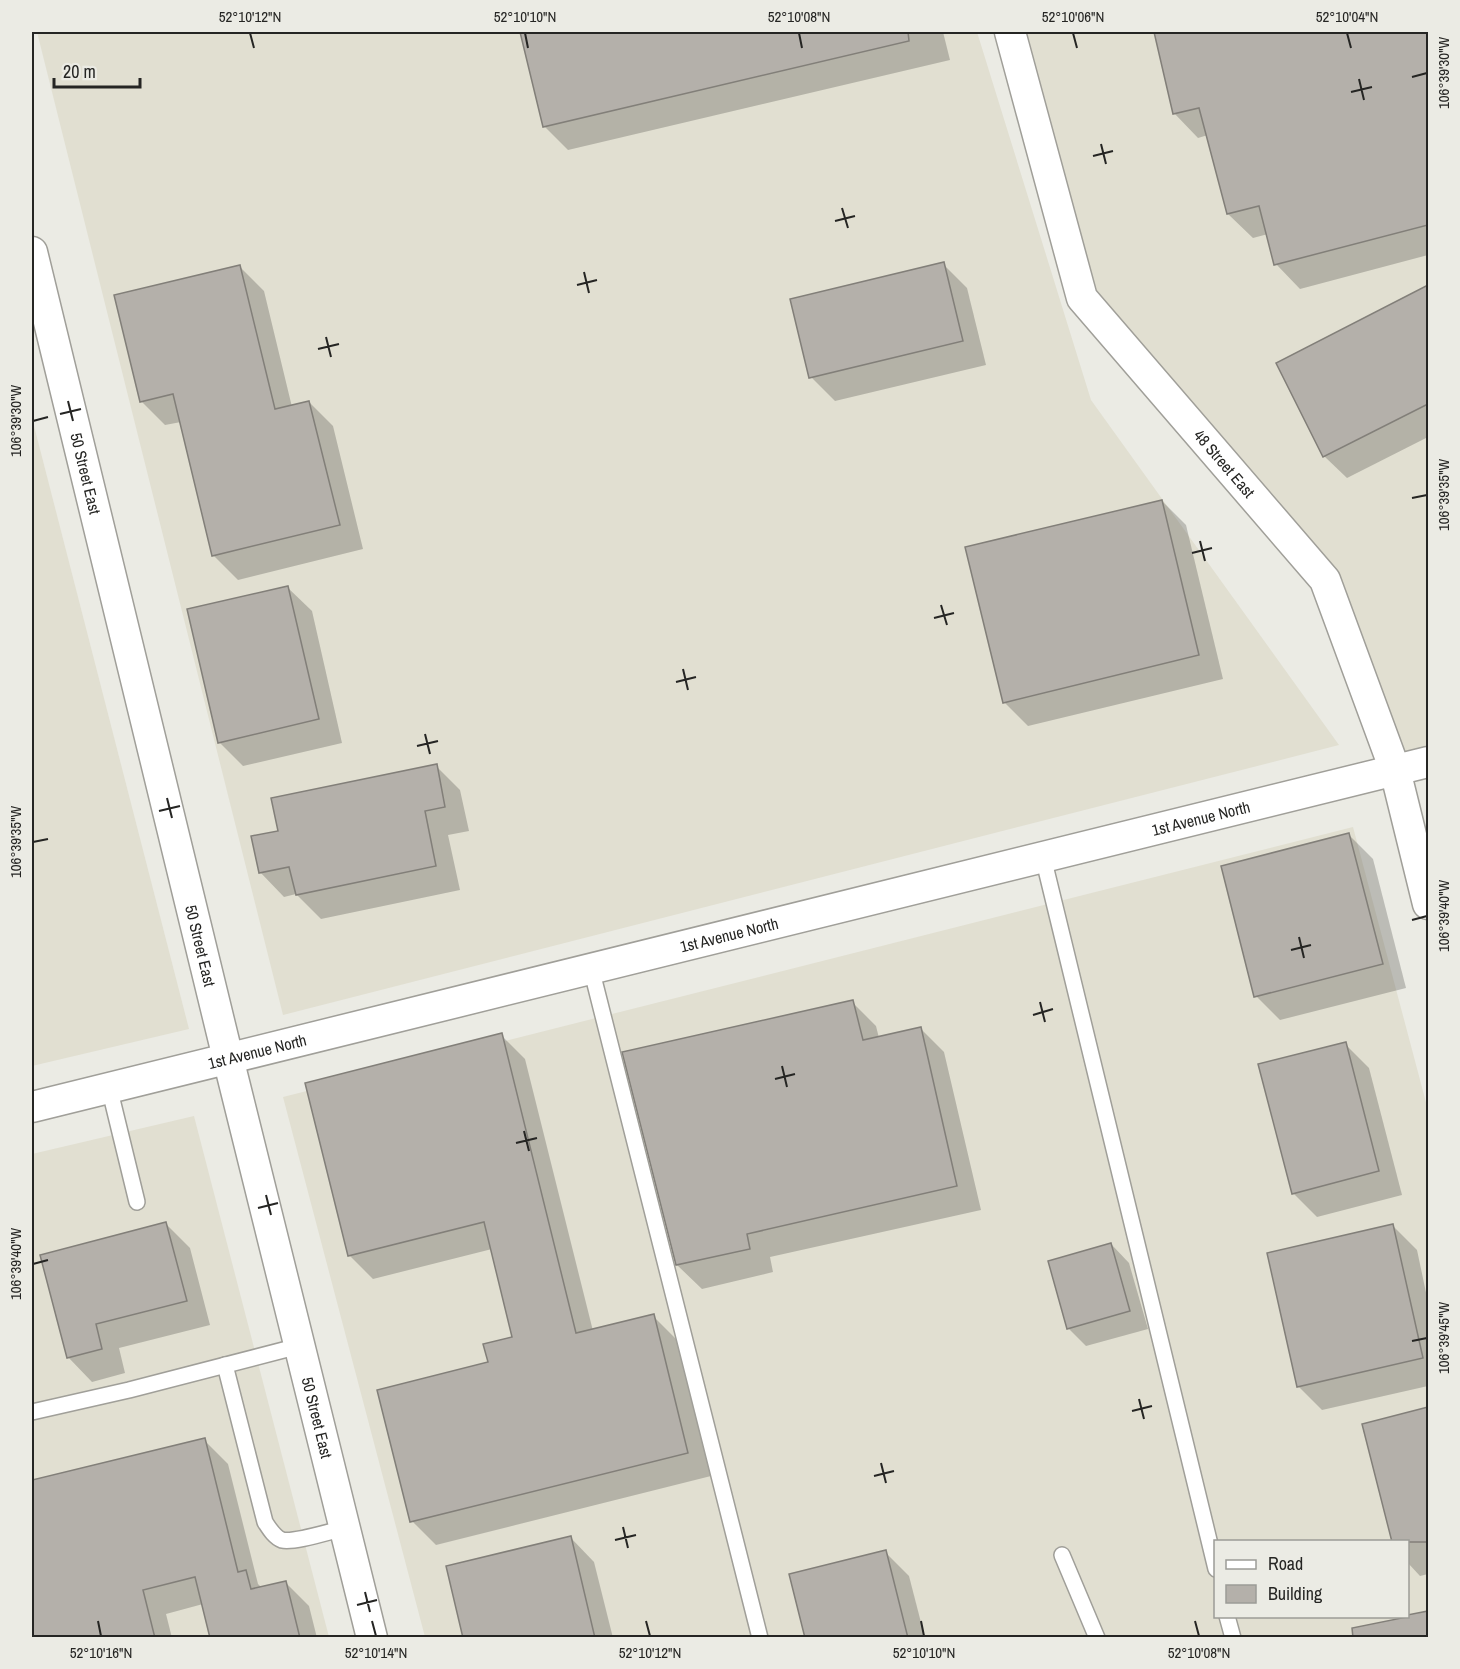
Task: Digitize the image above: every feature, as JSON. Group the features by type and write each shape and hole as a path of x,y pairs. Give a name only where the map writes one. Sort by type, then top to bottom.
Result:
{"street":[{"name":"48 Street East","path":"1010,32 1082,298 1325,580 1395,770 1428,904"},
{"name":"50 Street East","path":"32,252 372,1638"},
{"name":"1st Avenue North","path":"32,1107 1428,762"}],"lane":[{"path":"1043,857 1214,1565"},
{"path":"591,968 760,1638"},
{"path":"109,1088 137,1202"},
{"path":"32,1412 129,1390 299,1346"},
{"path":"225,1365 265,1522 272,1533 281,1540 296,1540 345,1528"},
{"path":"1062,1555 1097,1638"},
{"path":"1227,1618 1233,1638"}],"shaded area":[{"path":"37,32 977,32 1091,400 1339,745 283,1015"},
{"path":"1010,32 1428,32 1428,762 1395,770 1325,580 1082,298"},
{"path":"32,418 189,1029 32,1066"},
{"path":"1353,827 1428,1110 1428,1637 425,1637 283,1097"},
{"path":"194,1116 329,1637 32,1637 32,1154"}],"building":[{"path":"520,32 908,32 909,41 543,127"},
{"path":"1154,32 1428,32 1428,225 1274,265 1259,206 1227,214 1199,108 1173,114"},
{"path":"944,262 963,341 809,378 790,299"},
{"path":"240,265 275,409 309,401 340,525 212,556 173,394 140,402 114,295"},
{"path":"1428,285 1428,404 1323,457 1276,363"},
{"path":"1162,500 1199,655 1003,703 965,547"},
{"path":"288,586 319,719 218,743 187,609"},
{"path":"437,764 445,807 425,811 436,866 296,895 289,867 259,873 251,836 278,831 271,798"},
{"path":"1349,833 1383,964 1254,997 1221,866"},
{"path":"853,1000 863,1040 921,1027 957,1186 747,1234 750,1249 676,1265 622,1052"},
{"path":"502,1033 576,1333 654,1314 688,1453 410,1522 377,1390 488,1362 483,1344 512,1337 484,1222 348,1256 305,1083"},
{"path":"1346,1042 1379,1171 1292,1194 1258,1064"},
{"path":"166,1222 187,1301 96,1324 102,1349 67,1358 40,1255"},
{"path":"1393,1224 1423,1358 1297,1387 1267,1253"},
{"path":"1111,1243 1130,1311 1067,1329 1048,1261"},
{"path":"1428,1407 1428,1542 1391,1540 1362,1424"},
{"path":"205,1438 238,1572 246,1570 251,1589 286,1581 300,1638 210,1638 195,1577 143,1590 155,1638 32,1638 32,1480"},
{"path":"571,1536 595,1638 463,1638 446,1566"},
{"path":"886,1550 908,1638 805,1638 789,1574"},
{"path":"1428,1611 1428,1638 1353,1638 1352,1628 1409,1618 1409,1615"}]}
